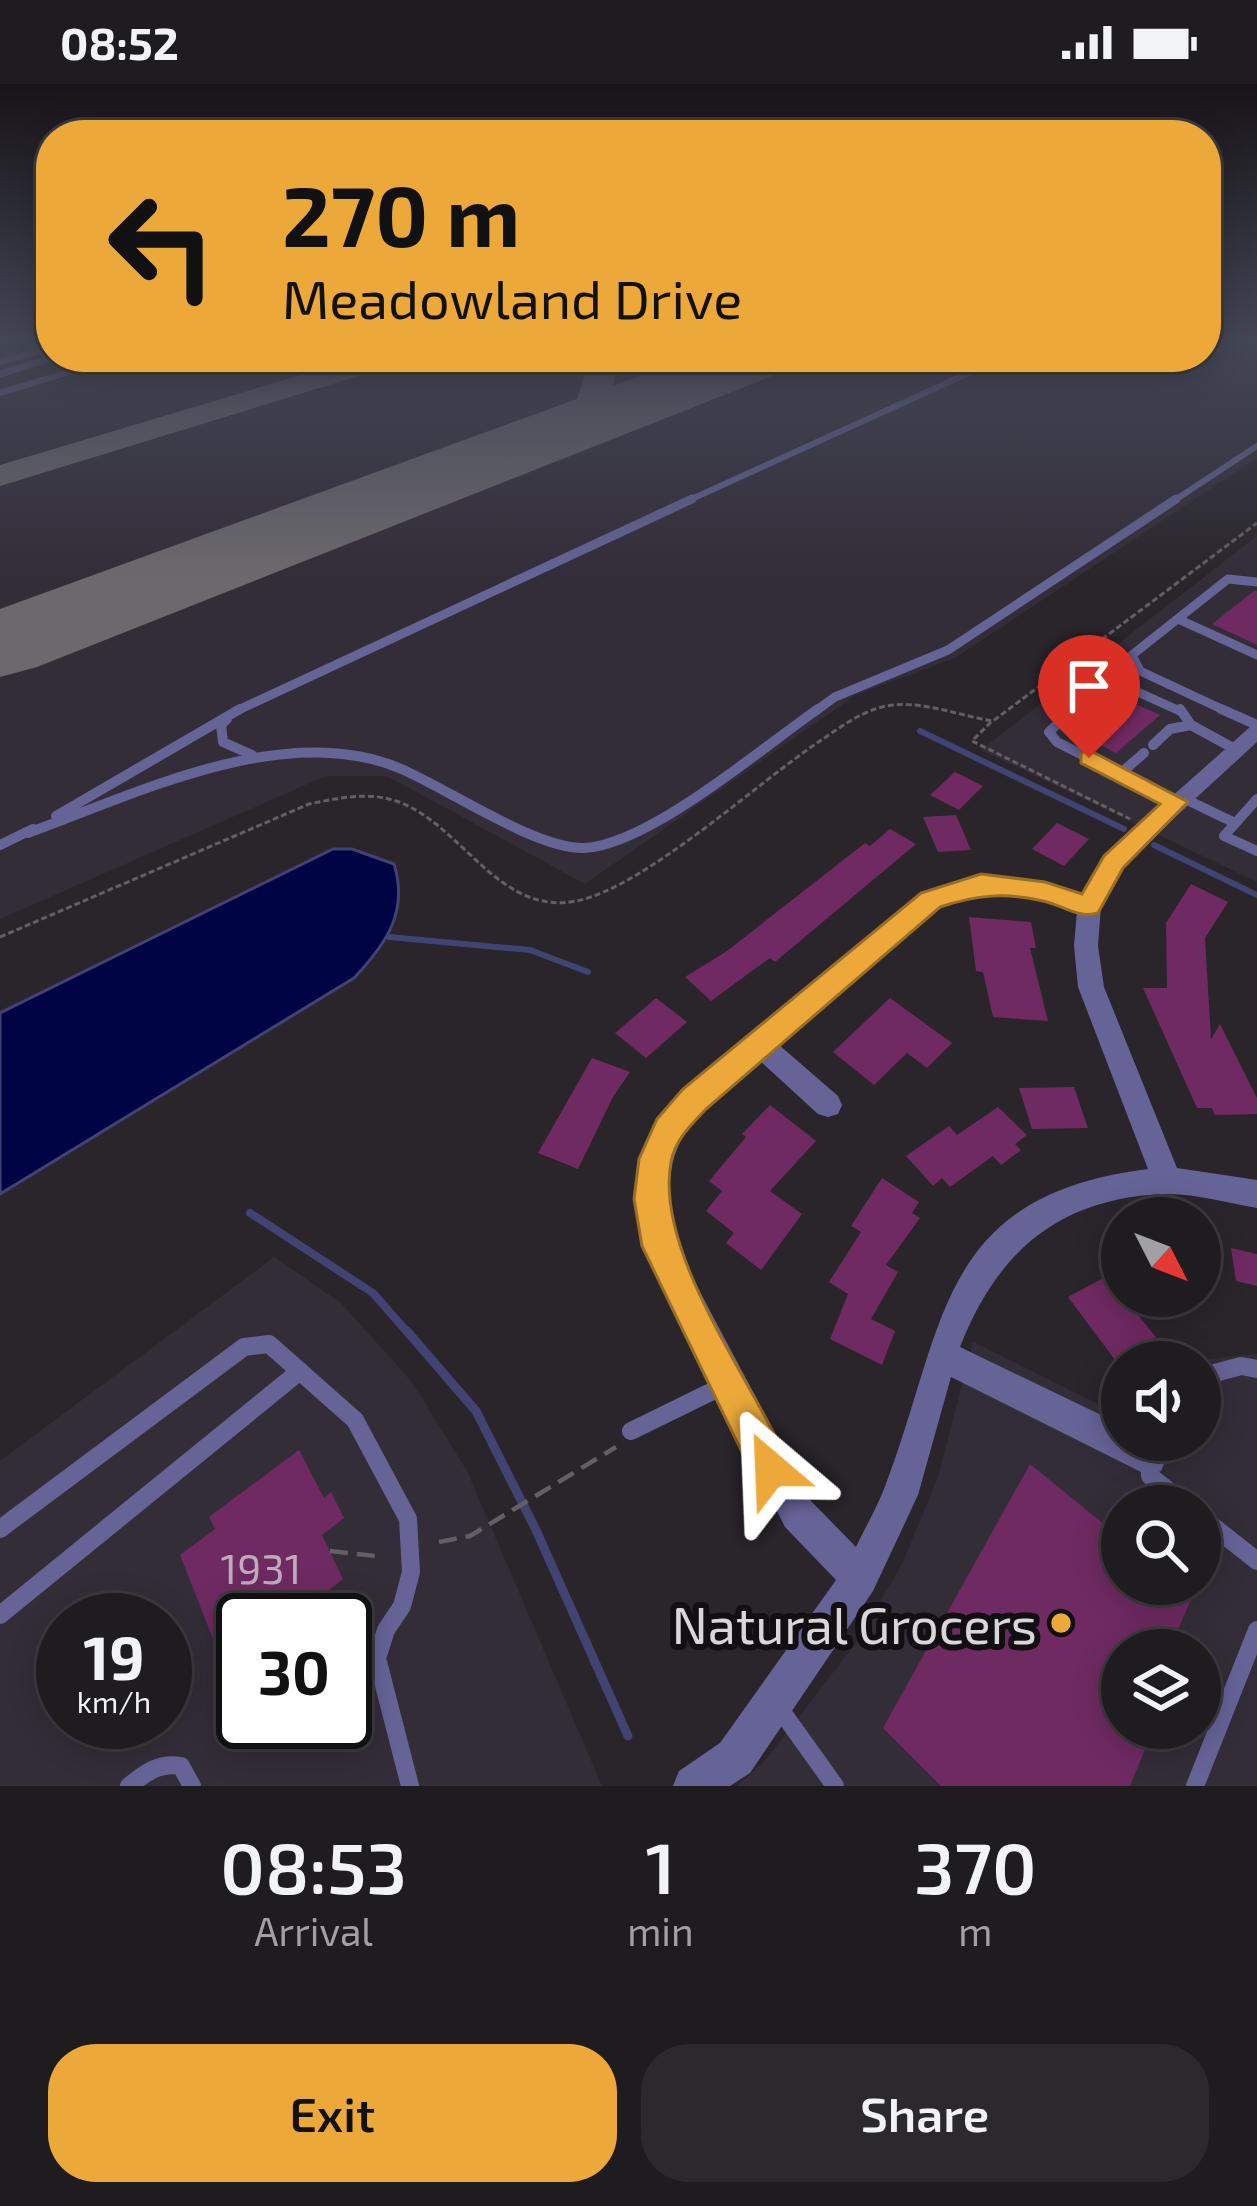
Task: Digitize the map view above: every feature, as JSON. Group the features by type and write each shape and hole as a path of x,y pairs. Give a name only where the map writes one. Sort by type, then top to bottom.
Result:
{"street":[{"path":"1167,1180 1091,988 1086,946 1089,906 1113,862 1257,728"},
{"path":"860,1578 798,1514 659,1246 651,1199 655,1159 668,1129 694,1099 910,916 955,889 1013,885 1089,906"},
{"path":"759,1044 828,1105"},
{"path":"694,1786 736,1758 860,1578 900,1496 941,1355 964,1297 998,1249 1042,1212 1106,1188 1167,1180 1257,1194"},
{"path":"941,1355 1101,1429"}],"lane":[{"path":"0,845 244,706 870,418"},
{"path":"244,706 220,725 224,742 239,752 367,758 395,766 552,844 581,848 608,844 652,825 835,697 948,650 1257,446"},
{"path":"1257,582 1231,578 1132,656 1132,664 1257,728"},
{"path":"1178,619 1257,655"},
{"path":"1233,748 1191,725 1179,707 1120,684 1101,687 1051,726 1051,738 1057,742 1235,823"},
{"path":"1121,773 1170,729 1191,725"},
{"path":"28,832 197,772 259,756"},
{"path":"1254,807 1224,836 1257,851"},
{"path":"0,1529 244,1347 269,1343 355,1420 408,1519 411,1572 402,1606 386,1630 377,1658 410,1786"},
{"path":"1221,1371 1241,1366 1257,1369"},
{"path":"0,1615 300,1371"},
{"path":"633,1435 728,1383"},
{"path":"1221,1533 1257,1561"},
{"path":"1196,1786 1257,1630"},
{"path":"775,1701 835,1786"},
{"path":"129,1786 152,1768 170,1763 181,1766 192,1786"}],"path":[{"path":"1131,819 972,741 1257,523"},
{"path":"0,937 309,804 352,794 415,807 453,833 507,887 545,902 572,902 604,891 651,861 837,729 898,705 993,721"},
{"path":"439,1542 470,1536 633,1435"},
{"path":"329,1551 376,1556"}],"shaded area":[{"path":"0,418 1257,418 1257,458 955,658 856,695 585,884 387,776 326,776 0,919"},
{"path":"1257,536 1257,882 981,750"},
{"path":"333,849 352,849 394,864 398,881 392,926 354,978 0,1194 0,1013"},
{"path":"274,1257 341,1303 412,1382 467,1471 602,1786 0,1786 0,1461"},
{"path":"973,1342 1101,1406 1101,1461 1221,1461 1221,1358 1257,1354 1257,1786 736,1786 763,1763 856,1643 902,1564 938,1477"}],"building":[{"path":"1257,591 1257,645 1212,624"},
{"path":"1113,694 1160,715 1116,753 1070,729"},
{"path":"955,772 983,786 959,810 930,795"},
{"path":"956,815 971,850 938,852 923,817"},
{"path":"1057,823 1089,839 1064,866 1032,849"},
{"path":"890,829 916,844 775,962 770,958 711,1001 685,977 727,951 865,843 870,846"},
{"path":"1191,884 1228,902 1205,938 1211,1039 1220,1024 1257,1098 1257,1114 1215,1115 1212,1108 1197,1108 1143,988 1167,988 1166,923"},
{"path":"969,917 1031,922 1036,948 1030,948 1048,1021 993,1017 983,972 976,971"},
{"path":"656,998 687,1022 646,1058 615,1033"},
{"path":"890,998 952,1043 927,1068 907,1053 874,1085 833,1052"},
{"path":"592,1058 630,1072 578,1169 538,1153"},
{"path":"1074,1087 1088,1128 1032,1129 1019,1088"},
{"path":"770,1105 816,1141 770,1191 802,1214 761,1270 726,1243 734,1233 706,1211 722,1191 709,1181 746,1137 742,1134"},
{"path":"998,1107 1027,1135 1015,1144 1021,1150 1001,1165 993,1156 950,1187 942,1178 933,1186 906,1156 949,1126 957,1135"},
{"path":"882,1178 919,1202 912,1213 920,1218 886,1265 898,1272 871,1319 895,1331 882,1365 830,1339 848,1294 829,1282 861,1232 851,1226"},
{"path":"1231,1248 1257,1254 1257,1286 1236,1281"},
{"path":"1101,1279 1101,1317 1139,1317 1156,1337 1101,1341 1068,1297"},
{"path":"299,1450 324,1498 331,1492 344,1518 322,1535 343,1579 325,1593 216,1593 216,1647 180,1555 215,1529 209,1517"},
{"name":"Natural Grocers","path":"1030,1464 1101,1522 1101,1605 1189,1605 1178,1629 1101,1629 1101,1749 1145,1749 1130,1786 941,1786 883,1728"}],"waterway":[{"path":"920,731 1124,829"},
{"path":"1154,845 1257,895"},
{"path":"389,937 530,950 588,972"},
{"path":"250,1213 373,1293 408,1333"},
{"path":"406,1330 476,1411 536,1530 628,1736"}],"taxiway":[{"path":"0,476 189,418"},
{"path":"543,439 577,418"},
{"path":"0,642 24,635"}],"runway":[{"path":"0,645 596,418"}],"place":[{"name":"Natural Grocers","path":"1061,1623"}],"route":[{"path":"771,1469 659,1246 651,1199 655,1159 668,1129 694,1099 931,900 981,884 1013,885 1089,906 1113,862 1176,802 1089,758"}]}
